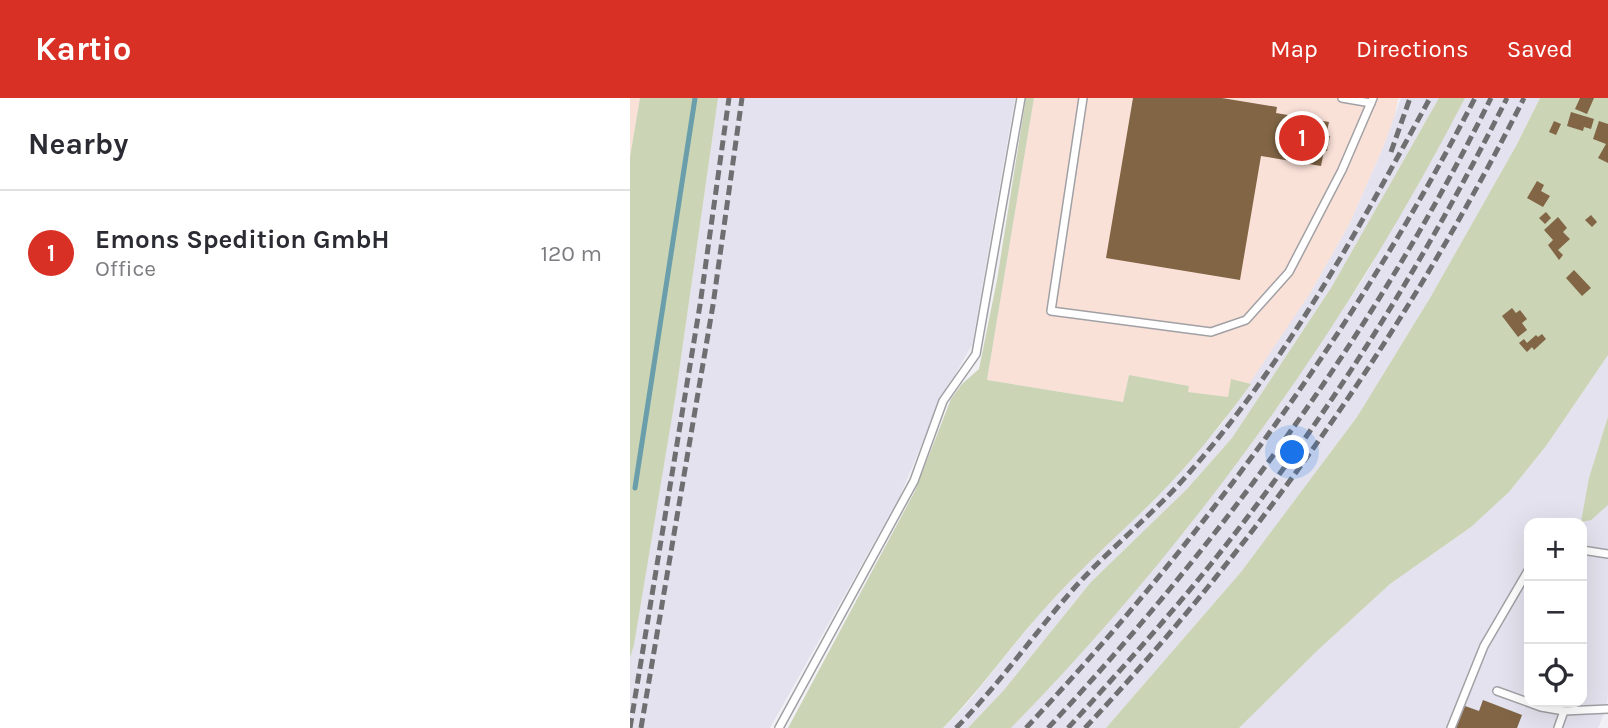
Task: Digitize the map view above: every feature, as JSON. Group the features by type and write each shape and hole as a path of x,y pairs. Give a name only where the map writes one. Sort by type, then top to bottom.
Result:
{"lane":[{"path":"779,728 914,481 943,401 976,354 1021,98"},
{"path":"1083,98 1051,311 1211,332 1246,320 1289,272 1342,170 1372,100 1342,98"},
{"path":"1587,551 1608,554"},
{"path":"1451,728 1484,646 1524,577"},
{"path":"1497,691 1541,707 1564,712 1608,709"},
{"path":"1558,728 1564,712"}],"shaded area":[{"path":"630,98 640,98 630,157"},
{"path":"718,98 1015,98 972,345 940,401 900,496 770,728 630,728 630,658 676,393"},
{"path":"1034,98 1398,98 1385,143 1350,223 1311,292 1251,384 1232,380 1228,397 1187,392 1189,386 1129,375 1123,402 987,380"},
{"path":"1401,98 1439,98 1331,288 1232,438 1187,489 1091,582 1004,690 968,728 943,728 965,706 1041,612 1085,565 1154,500 1222,424 1311,292 1350,223 1385,143"},
{"path":"1465,98 1540,98 1516,146 1430,298 1357,417 1241,572 1106,728 1011,728 1186,530 1279,405 1365,276"},
{"path":"1608,355 1608,692 1607,706 1598,728 1239,728 1390,584 1471,527 1509,492 1546,446"}],"green space":[{"path":"640,98 718,98 676,393 630,658 630,157"},
{"path":"1026,98 1034,98 987,380 1123,402 1129,375 1189,386 1188,392 1228,397 1231,379 1251,384 1178,474 1057,595 943,728 788,728 915,491 951,399 962,384 979,369 997,280"},
{"path":"1439,98 1465,98 1419,184 1317,350 1203,508 1142,584 1011,728 968,728 1004,690 1091,582 1187,489 1232,438 1331,288"},
{"path":"1540,98 1608,98 1608,355 1546,446 1509,492 1471,527 1390,584 1239,728 1106,728 1241,572 1357,417 1430,298 1516,146"},
{"path":"1608,417 1608,505 1587,521 1587,518 1582,518 1589,478"}],"building":[{"path":"1133,98 1222,98 1277,107 1276,113 1329,122 1326,136 1330,136 1321,166 1261,156 1240,280 1106,258"},
{"path":"1580,98 1594,98 1587,114 1575,109"},
{"path":"1571,112 1594,119 1591,129 1584,127 1583,131 1567,126"},
{"path":"1554,121 1561,124 1556,135 1549,132"},
{"path":"1599,121 1608,124 1608,163 1598,158 1606,144 1593,139"},
{"path":"1537,181 1544,185 1541,191 1550,196 1543,207 1527,198"},
{"path":"1546,212 1551,218 1545,224 1539,218"},
{"path":"1591,215 1597,222 1592,227 1585,220"},
{"path":"1558,217 1567,228 1563,232 1570,239 1558,250 1563,255 1559,260 1548,245 1553,240 1544,230"},
{"path":"1574,270 1591,288 1582,296 1566,278"},
{"path":"1512,308 1516,313 1520,310 1527,319 1522,323 1527,330 1518,337 1502,316"},
{"path":"1542,334 1546,339 1534,350 1532,347 1527,352 1519,343 1524,339 1527,343 1536,335 1538,337"},
{"path":"1483,700 1522,715 1517,728 1456,728 1465,706 1479,711"}],"waterway":[{"path":"635,488 695,98"}],"railway":[{"path":"630,728 700,305 729,98"},
{"path":"641,728 713,305 742,98"},
{"path":"1391,152 1410,98"},
{"path":"956,728 1069,594 1175,489 1225,430 1320,292 1430,98"},
{"path":"1026,728 1154,582 1272,429 1380,267 1475,98"},
{"path":"1048,728 1175,583 1292,429 1347,349 1398,267 1491,98"},
{"path":"1068,728 1194,585 1334,397 1408,280 1507,98"},
{"path":"1085,728 1211,583 1327,429 1432,267 1524,98"}],"place":[{"name":"Emons Spedition GmbH","path":"1302,138"}]}
